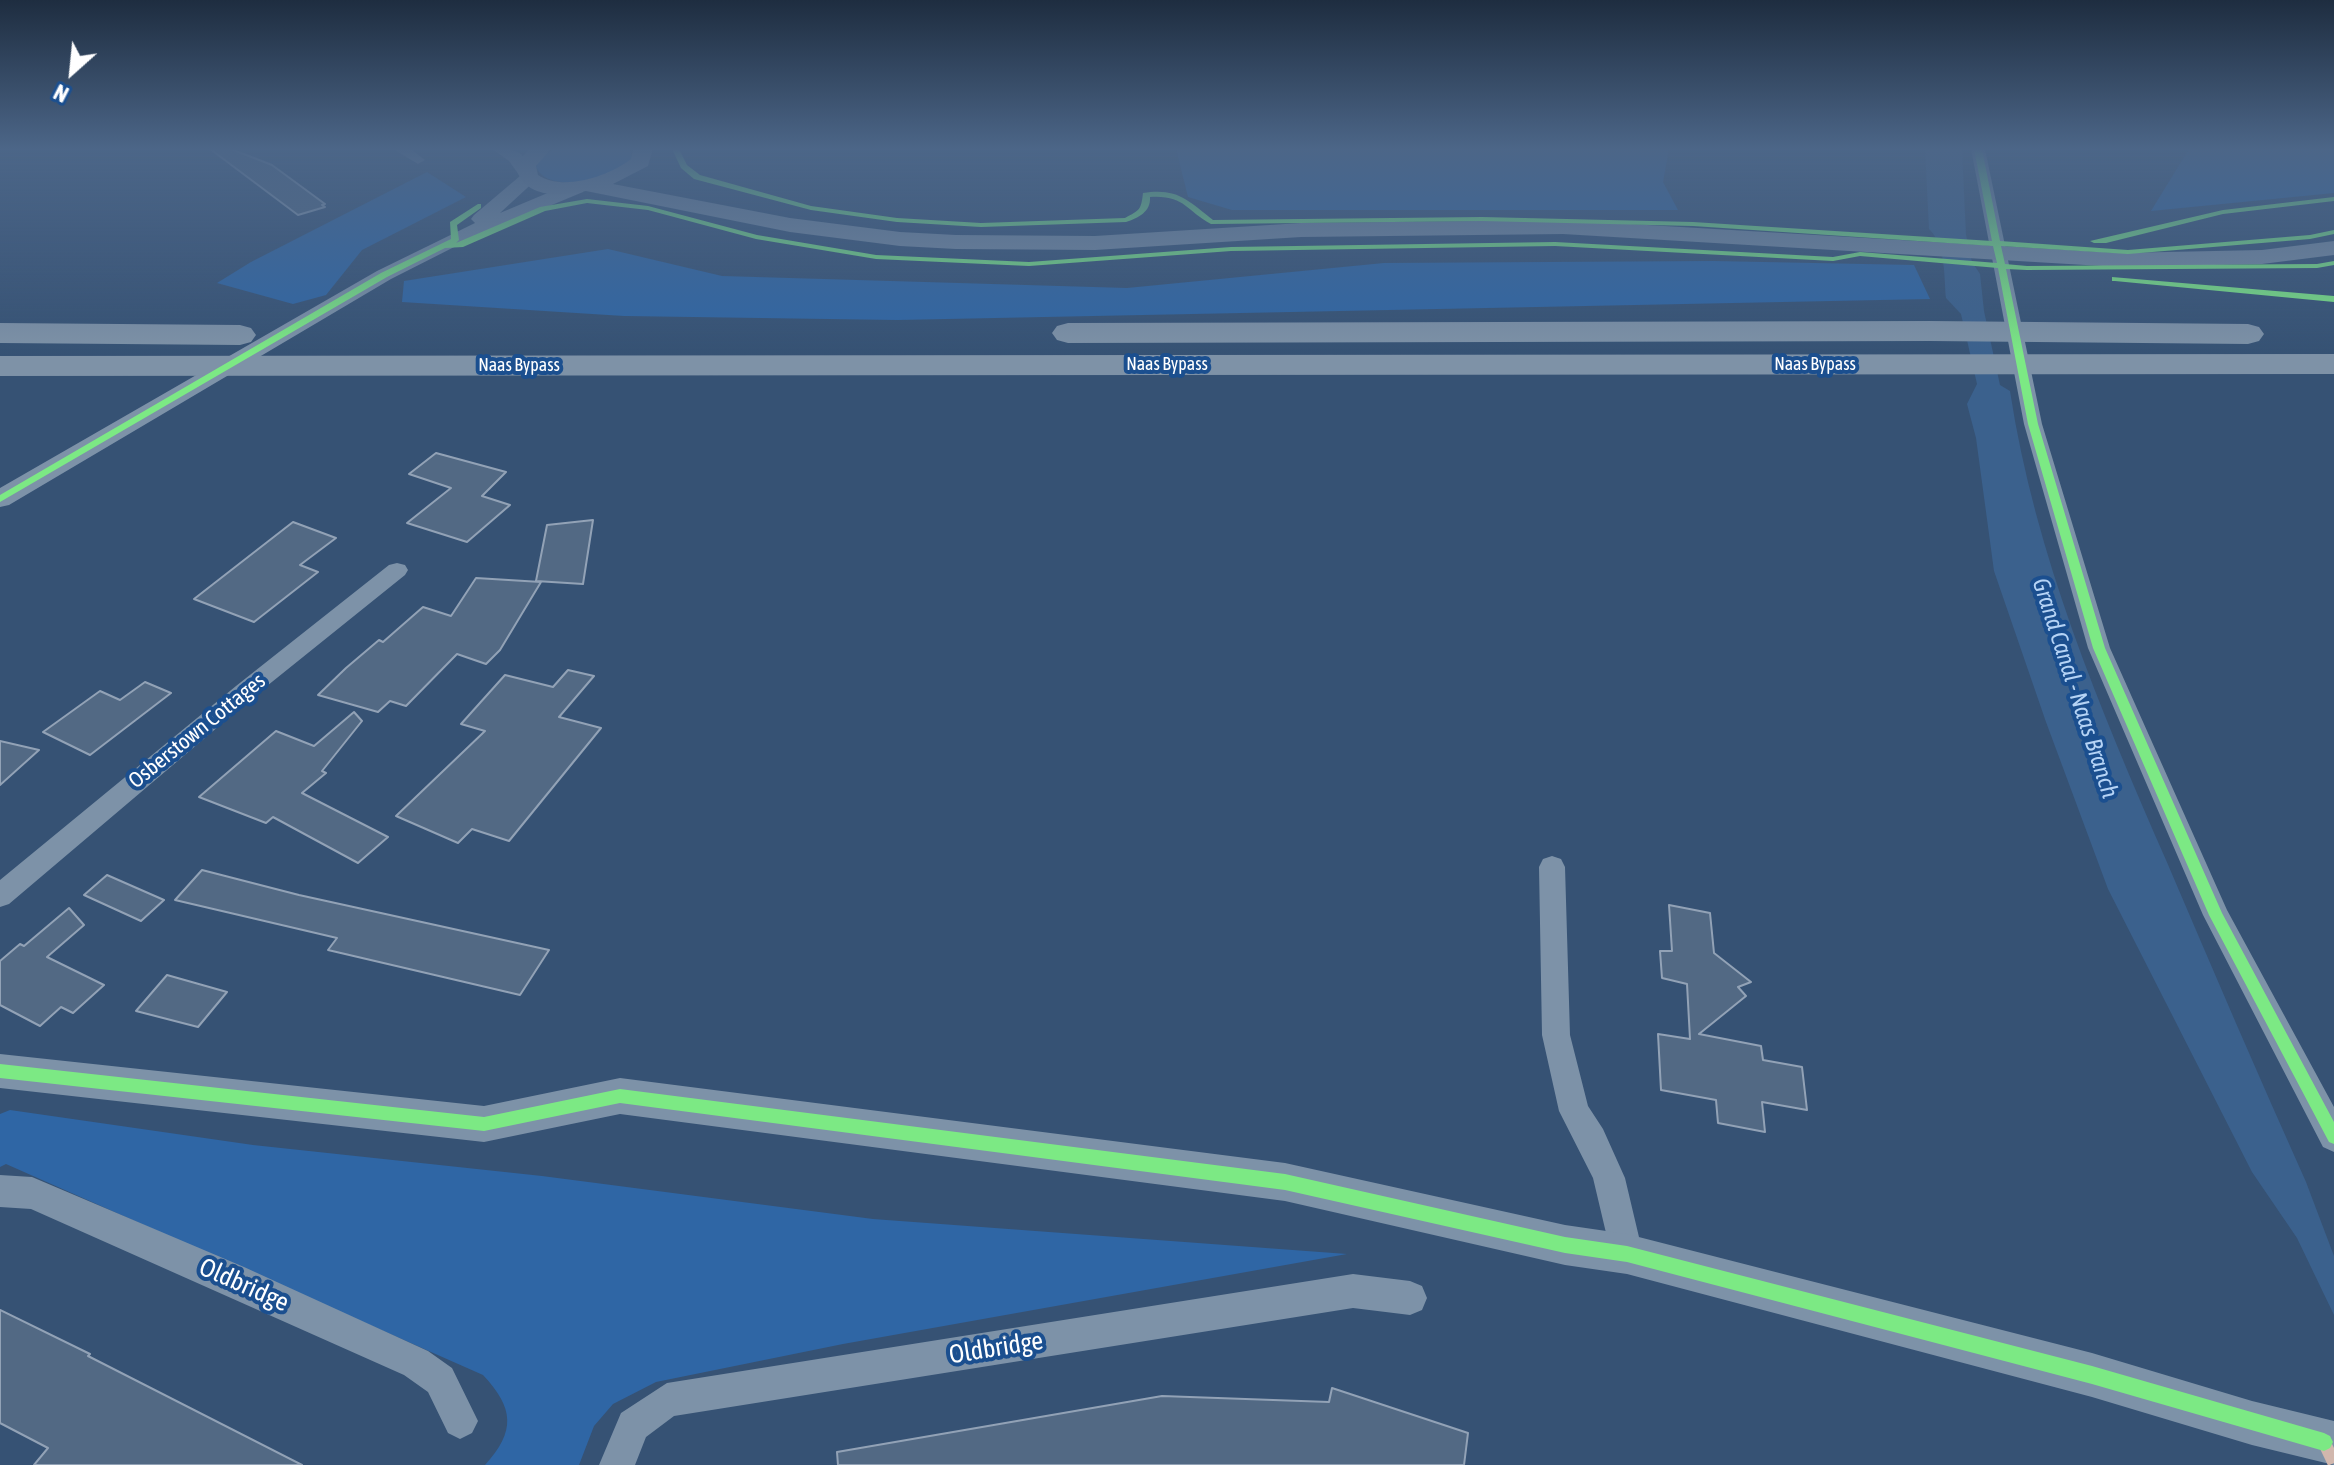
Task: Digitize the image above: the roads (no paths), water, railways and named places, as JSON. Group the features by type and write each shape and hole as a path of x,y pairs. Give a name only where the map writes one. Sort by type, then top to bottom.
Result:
{"highway":[{"path":"0,333 348,335"},
{"name":"Naas Bypass","path":"0,366 1932,347 2071,333 2334,334"},
{"name":"Naas Bypass","path":"1033,334 1932,347 2085,365 2334,364"}],"main road":[{"path":"755,217 875,237 1007,244 1095,243 1301,230 1548,227 2119,260 2262,257 2334,248"}],"street":[{"path":"461,236 481,217"},
{"path":"0,499 384,275 461,236 507,217"},
{"path":"1992,217 2033,424 2099,648 2216,915 2334,1137"},
{"name":"Osberstown Cottages","path":"0,896 195,732 397,570"},
{"path":"1552,867 1556,1035 1574,1111 1592,1139 1609,1178 1627,1254"},
{"path":"0,1071 484,1124 620,1096 1285,1182 1565,1245 1627,1254 2092,1375 2252,1423 2334,1443"},
{"name":"Oldbridge","path":"0,1191 32,1193 416,1363 440,1380 460,1421"},
{"name":"Oldbridge","path":"617,1465 633,1425 667,1400 1353,1291 1410,1298"}],"water":[{"name":"Grand Canal - Naas Branch","path":"1928,217 1965,217 1972,262 1980,274 1984,311 2000,385 2010,391 2021,452 2053,572 2117,746 2306,1182 2334,1256 2334,1315 2297,1238 2252,1172 2108,889 1994,571 1976,438 1967,404 1977,384 1961,314 1946,298 1941,252 1929,229"}]}
